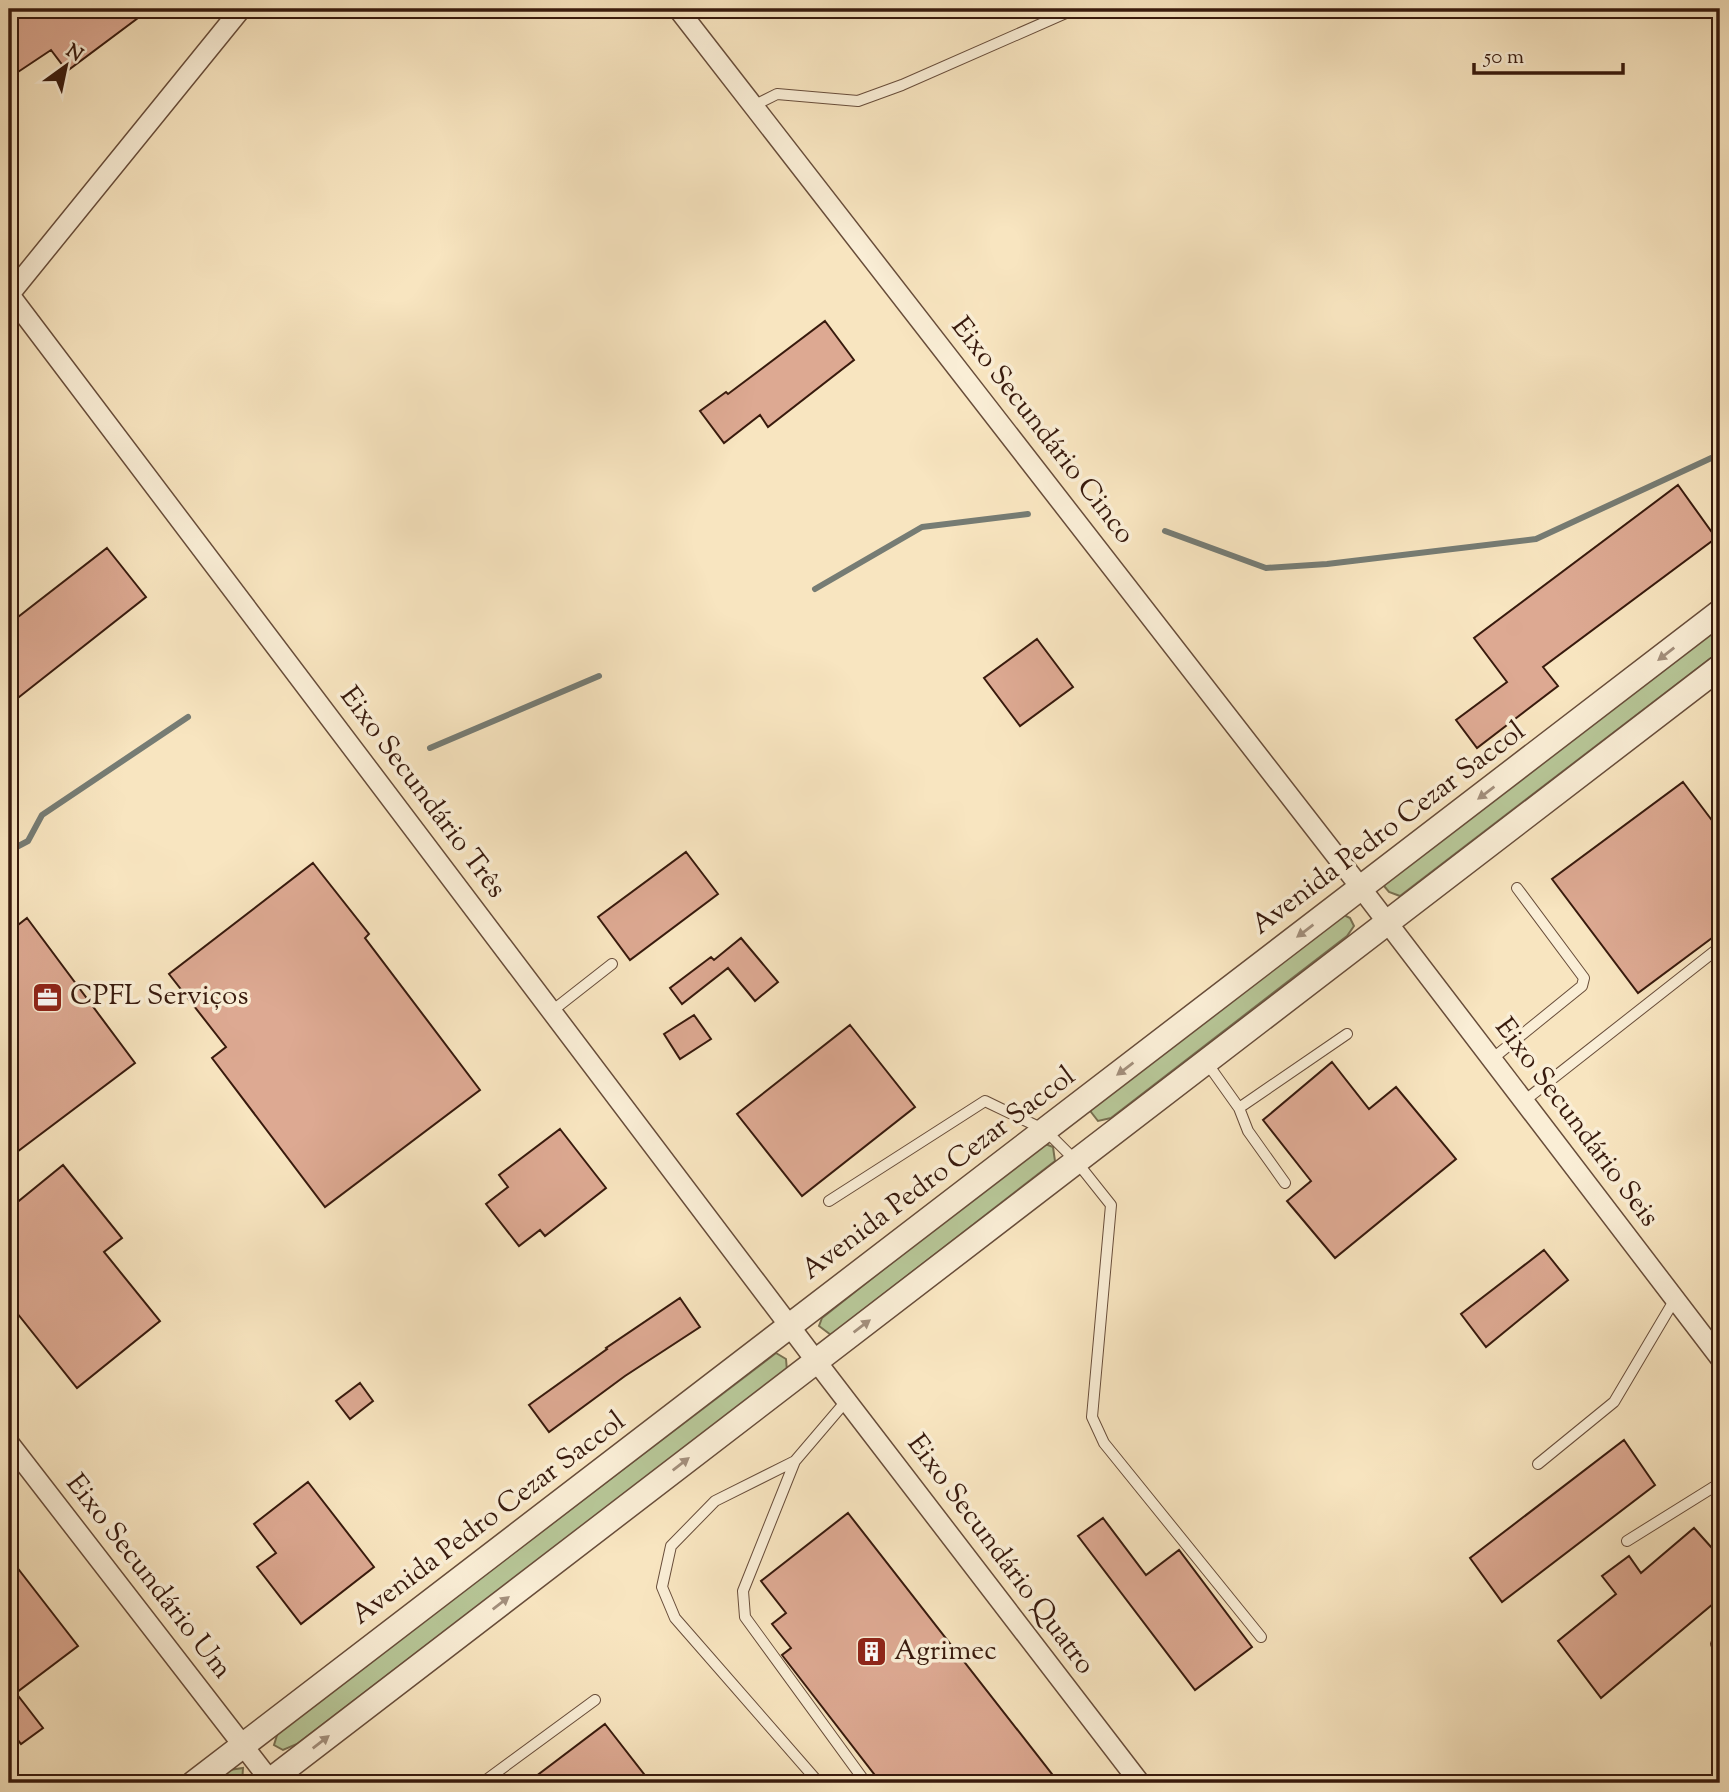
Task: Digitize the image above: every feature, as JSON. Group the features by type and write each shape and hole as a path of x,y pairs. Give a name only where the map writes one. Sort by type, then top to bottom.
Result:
{"street":[{"path":"9,294 241,9"},
{"name":"Eixo Secundário Cinco","path":"678,9 1387,922"},
{"name":"Eixo Secundário Três","path":"9,294 816,1361"},
{"name":"Avenida Pedro Cezar Saccol","path":"194,1783 1720,612"},
{"path":"269,1782 1720,667"},
{"name":"Eixo Secundário Seis","path":"1387,922 1720,1358"},
{"name":"Eixo Secundário Quatro","path":"816,1361 1140,1783"},
{"name":"Eixo Secundário Um","path":"9,1443 269,1782"}],"lane":[{"path":"753,106 777,94 858,101 902,85 1075,9"},
{"path":"1492,1059 1582,986 1584,978 1517,888"},
{"path":"1524,1101 1720,947"},
{"path":"552,1011 612,964"},
{"path":"1239,1108 1347,1034"},
{"path":"1206,1062 1239,1108 1248,1131 1285,1183"},
{"path":"829,1200 985,1101 1045,1130 1076,1161 1111,1205 1092,1417 1104,1443 1261,1637"},
{"path":"1538,1464 1615,1402 1675,1299"},
{"path":"847,1401 794,1461 743,1591 745,1617 866,1783"},
{"path":"794,1461 715,1502 671,1546 662,1587 675,1618 819,1783"},
{"path":"1627,1541 1720,1483"},
{"path":"482,1783 595,1700"}],"green space":[{"path":"1720,619 1720,651 1400,896 1389,892 1384,886 1388,877"},
{"path":"1338,912 1350,918 1354,926 1347,936 1111,1118 1098,1121 1091,1112 1092,1102"},
{"path":"1043,1143 1053,1147 1055,1161 831,1335 819,1326 822,1318"},
{"path":"776,1353 786,1359 787,1371 297,1744 283,1750 274,1745 278,1732"},
{"path":"243,1768 242,1783 211,1783 229,1770"}],"building":[{"path":"9,9 150,9 67,71 51,50 9,78"},
{"path":"825,321 854,360 768,427 760,415 724,443 700,411 726,392 728,394"},
{"path":"1678,485 1716,538 1543,667 1558,686 1477,748 1456,720 1507,682 1474,638"},
{"path":"107,548 146,597 9,705 9,624"},
{"path":"1037,639 1073,687 1020,726 984,678"},
{"path":"1683,782 1720,831 1720,932 1638,993 1552,879"},
{"path":"686,852 718,894 630,960 598,917"},
{"path":"313,863 369,934 365,938 480,1090 325,1207 212,1058 226,1047 169,974"},
{"name":"CPFL Serviços","path":"27,918 135,1063 9,1158 9,932"},
{"path":"741,938 778,982 755,1001 728,968 682,1004 670,988 711,957 714,960"},
{"path":"694,1015 711,1039 680,1059 664,1034"},
{"path":"850,1025 915,1107 802,1196 737,1114"},
{"path":"1332,1062 1369,1109 1396,1087 1456,1159 1335,1258 1287,1201 1311,1181 1263,1120"},
{"path":"560,1129 606,1188 545,1236 540,1230 519,1246 486,1204 508,1187 499,1175"},
{"path":"63,1165 122,1238 104,1252 160,1321 77,1388 9,1303 9,1209"},
{"path":"1544,1250 1568,1280 1486,1347 1461,1314"},
{"path":"680,1298 700,1327 625,1376 549,1432 529,1405"},
{"path":"360,1383 373,1401 350,1419 336,1401"},
{"path":"1624,1440 1655,1485 1502,1602 1470,1558"},
{"path":"308,1482 374,1567 301,1624 257,1567 276,1553 254,1524"},
{"name":"Agrimec","path":"848,1513 1059,1783 881,1783 782,1655 791,1648 772,1624 786,1613 761,1581"},
{"path":"1103,1518 1146,1575 1179,1550 1252,1647 1195,1690 1078,1536"},
{"path":"1694,1528 1720,1557 1720,1598 1601,1698 1558,1641 1616,1594 1602,1576 1629,1556 1641,1573"},
{"path":"9,1557 78,1646 16,1693 43,1728 21,1744 9,1728"},
{"path":"605,1724 651,1783 527,1783"}],"waterway":[{"path":"1165,531 1266,568 1327,564 1536,539 1720,454"},
{"path":"815,589 922,527 1028,514"},
{"path":"430,748 599,676"},
{"path":"9,851 28,841 42,815 188,717"}],"place":[{"name":"CPFL Serviços","path":"47,997"},
{"name":"Agrimec","path":"871,1652"}]}
